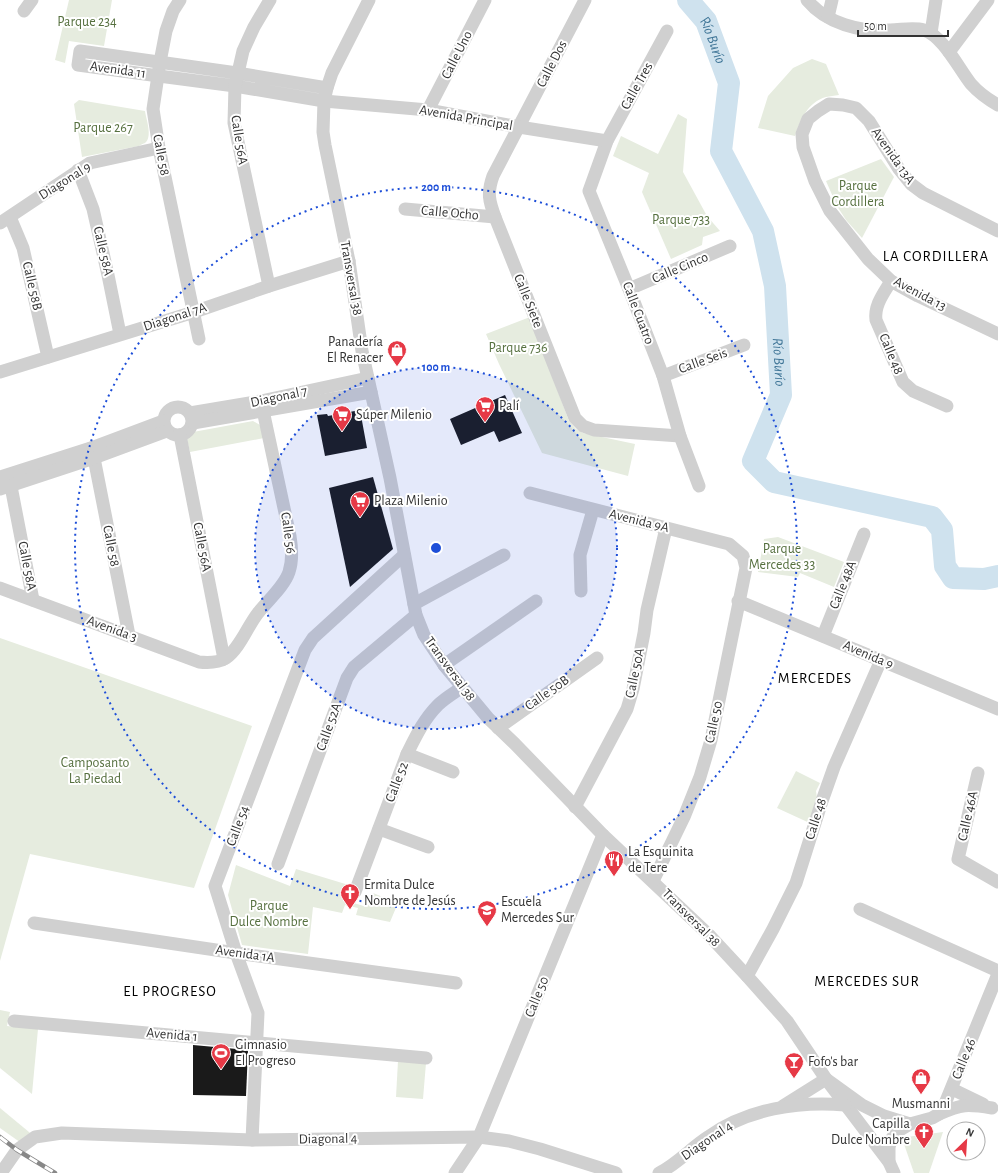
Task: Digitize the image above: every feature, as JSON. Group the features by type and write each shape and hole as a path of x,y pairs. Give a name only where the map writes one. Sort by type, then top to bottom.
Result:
{"street":[{"path":"24,12 32,0"},
{"name":"Calle 58","path":"180,0 173,11 166,31 153,109 159,148 199,339"},
{"name":"Calle 56A","path":"269,286 234,123 236,79 243,51 254,27 270,0"},
{"name":"Transversal 38","path":"369,0 332,73 325,94 323,132 324,145 349,261 362,351 390,478 415,610 424,635 461,688 488,718 603,835 709,935 787,1021 826,1079 891,1168"},
{"name":"Calle Uno","path":"428,110 485,0"},
{"name":"Calle Dos","path":"519,128 585,0"},
{"path":"807,0 811,5 828,17 841,23 859,28 879,31 914,28 931,33 949,52 972,84 983,95 998,105"},
{"path":"828,17 832,0"},
{"path":"931,33 936,0"},
{"path":"949,52 988,0"},
{"name":"Calle Tres","path":"606,141 667,31"},
{"name":"Avenida 11","path":"236,79 158,76 78,65 80,51 160,62 236,79 325,94"},
{"name":"Avenida Principal","path":"325,94 428,110 519,128 606,141"},
{"name":"Avenida 13A","path":"802,134 808,119 818,110 829,104 856,108 869,121 899,169 911,184 923,193 998,231"},
{"name":"Calle Siete","path":"519,128 493,176 489,188 490,202 575,418 582,426 594,430 680,436"},
{"name":"Avenida 13","path":"802,134 803,147 815,181 830,211 868,259 892,281 918,296 998,334"},
{"name":"Calle Cuatro","path":"606,141 589,190 663,376 680,436 699,486"},
{"name":"Diagonal 9","path":"5,220 90,163 159,148"},
{"name":"Calle 58A","path":"78,170 93,209 107,267 120,334"},
{"name":"Calle Ocho","path":"405,209 495,217"},
{"name":"Calle 58B","path":"5,220 23,248 48,357"},
{"name":"Calle Cinco","path":"629,289 730,246"},
{"name":"Diagonal 7A","path":"0,372 194,312 269,286 349,261"},
{"name":"Calle 48","path":"892,281 877,305 875,313 876,320 903,382 913,391 947,406"},
{"name":"Calle Seis","path":"663,376 744,346"},
{"name":"Diagonal 7","path":"262,406 368,378"},
{"name":"Diagonal 7","path":"191,418 262,406 371,392"},
{"name":"Calle 56","path":"224,659 234,651 258,614 281,586 289,573 293,554 262,406"},
{"name":"Diagonal 7","path":"5,481 170,429 187,433 191,418 184,408 172,408 166,414 170,429"},
{"name":"Calle 56A","path":"170,429 224,659"},
{"name":"Calle 58","path":"92,453 129,635"},
{"name":"Calle 58A","path":"5,481 33,600"},
{"name":"Avenida 9A","path":"530,493 729,544 743,556"},
{"path":"581,591 580,555 593,510"},
{"name":"Calle 50A","path":"575,807 627,709 633,689 644,634 647,610 666,528"},
{"name":"Calle 48A","path":"823,636 864,534"},
{"name":"Calle 54","path":"252,1140 255,1042 258,1012 236,953 215,886 305,650 313,638 404,555"},
{"name":"Calle 52A","path":"278,864 347,678 354,667 415,610 504,555"},
{"name":"Calle 50","path":"653,881 684,817 702,770 711,740 738,601 746,568 743,556"},
{"name":"Avenida 3","path":"0,588 199,662 210,663 224,659"},
{"path":"444,665 536,601"},
{"name":"Avenida 9","path":"738,601 998,709"},
{"name":"Calle 50B","path":"498,728 597,658"},
{"name":"Calle 48","path":"747,976 796,883 834,767 881,660"},
{"name":"Calle 52","path":"355,892 407,754 416,735 426,718 439,704 461,688"},
{"path":"407,754 453,772"},
{"name":"Calle 46A","path":"978,773 958,859 998,882"},
{"path":"379,829 428,847"},
{"name":"Calle 50","path":"455,1173 479,1137 603,835"},
{"path":"860,909 998,972"},
{"name":"Avenida 1A","path":"34,923 236,953 456,983"},
{"name":"Calle 46","path":"939,1114 952,1089 994,994 998,972"},
{"name":"Avenida 1","path":"14,1021 426,1058"},
{"path":"826,1079 862,1105 884,1116 910,1124"},
{"name":"Diagonal 4","path":"781,1107 826,1079"},
{"path":"952,1089 995,1110"},
{"name":"Diagonal 4","path":"659,1173 668,1169 707,1137 744,1117 781,1107 826,1103 845,1104"},
{"path":"891,1168 889,1147 892,1138 900,1130 910,1124 924,1121 961,1106 971,1105 995,1110"},
{"name":"Diagonal 4","path":"1,1173 17,1150 35,1137 62,1133 252,1140 479,1137 509,1141 540,1149 616,1173"}],"green space":[{"name":"Parque 234","path":"69,0 112,0 104,46 69,41 65,63 55,60"},
{"path":"812,59 826,64 839,95 826,97 814,103 802,118 795,136 758,128 768,96 793,68"},
{"name":"Parque 267","path":"79,100 145,111 149,137 145,143 139,146 82,157 74,104"},
{"name":"Parque 733","path":"678,114 687,119 683,172 707,216 720,231 703,237 702,245 671,259 642,192 649,173 613,156 621,136 658,154"},
{"name":"Parque Cordillera","path":"881,159 894,177 862,238 846,220 837,206 826,181"},
{"name":"Parque 736","path":"530,317 569,421 576,429 583,433 635,444 628,476 542,453 486,334"},
{"path":"253,421 260,425 264,438 190,452 187,439 193,432"},
{"name":"Parque Mercedes 33","path":"778,537 844,562 834,587 800,573 798,577 758,572 764,539"},
{"name":"Camposanto La Piedad","path":"0,638 252,726 194,888 30,854 0,961"},
{"path":"796,771 820,783 816,791 819,812 814,825 777,808"},
{"name":"Parque Dulce Nombre","path":"236,865 290,886 296,869 352,886 347,901 367,907 373,893 398,903 390,922 356,915 358,908 345,905 342,913 313,907 308,954 242,945 228,895"},
{"path":"0,1010 10,1012 7,1026 38,1029 32,1094 0,1068"},
{"path":"398,1061 426,1063 423,1099 396,1097"},
{"path":"0,1108 35,1137 24,1145 0,1128"},
{"path":"943,1132 929,1173 914,1173 904,1144 907,1137"}],"building":[{"name":"Palí","path":"505,395 522,433 499,442 494,431 461,445 450,419"},
{"name":"Súper Milenio","path":"360,410 367,448 325,456 317,415 327,414 328,416"},
{"name":"Plaza Milenio","path":"373,477 393,549 350,587 329,488"},
{"name":"Gimnasio El Progreso","path":"193,1045 248,1050 246,1096 193,1095"}],"waterway":[{"name":"Río Burío","path":"688,0 706,21 729,83 721,151 763,231 775,286 781,395 753,461 774,482 932,517 942,530 945,566 953,578 984,579 998,576"}],"railway":[{"path":"0,1137 17,1150 55,1173"}],"place":[{"name":"Panadería El Renacer","path":"397,367"},
{"name":"Palí","path":"485,423"},
{"name":"Súper Milenio","path":"342,432"},
{"name":"Plaza Milenio","path":"360,518"},
{"name":"La Esquinita de Tere","path":"614,877"},
{"name":"Ermita Dulce Nombre de Jesús","path":"350,910"},
{"name":"Escuela Mercedes Sur","path":"487,927"},
{"name":"Gimnasio El Progreso","path":"221,1070"},
{"name":"Fofo's bar","path":"794,1079"},
{"name":"Musmanni","path":"921,1095"},
{"name":"Capilla Dulce Nombre","path":"924,1149"}],"district":[{"name":"LA CORDILLERA","path":"936,256"},
{"name":"MERCEDES","path":"815,678"},
{"name":"MERCEDES SUR","path":"867,981"},
{"name":"EL PROGRESO","path":"170,991"}]}
